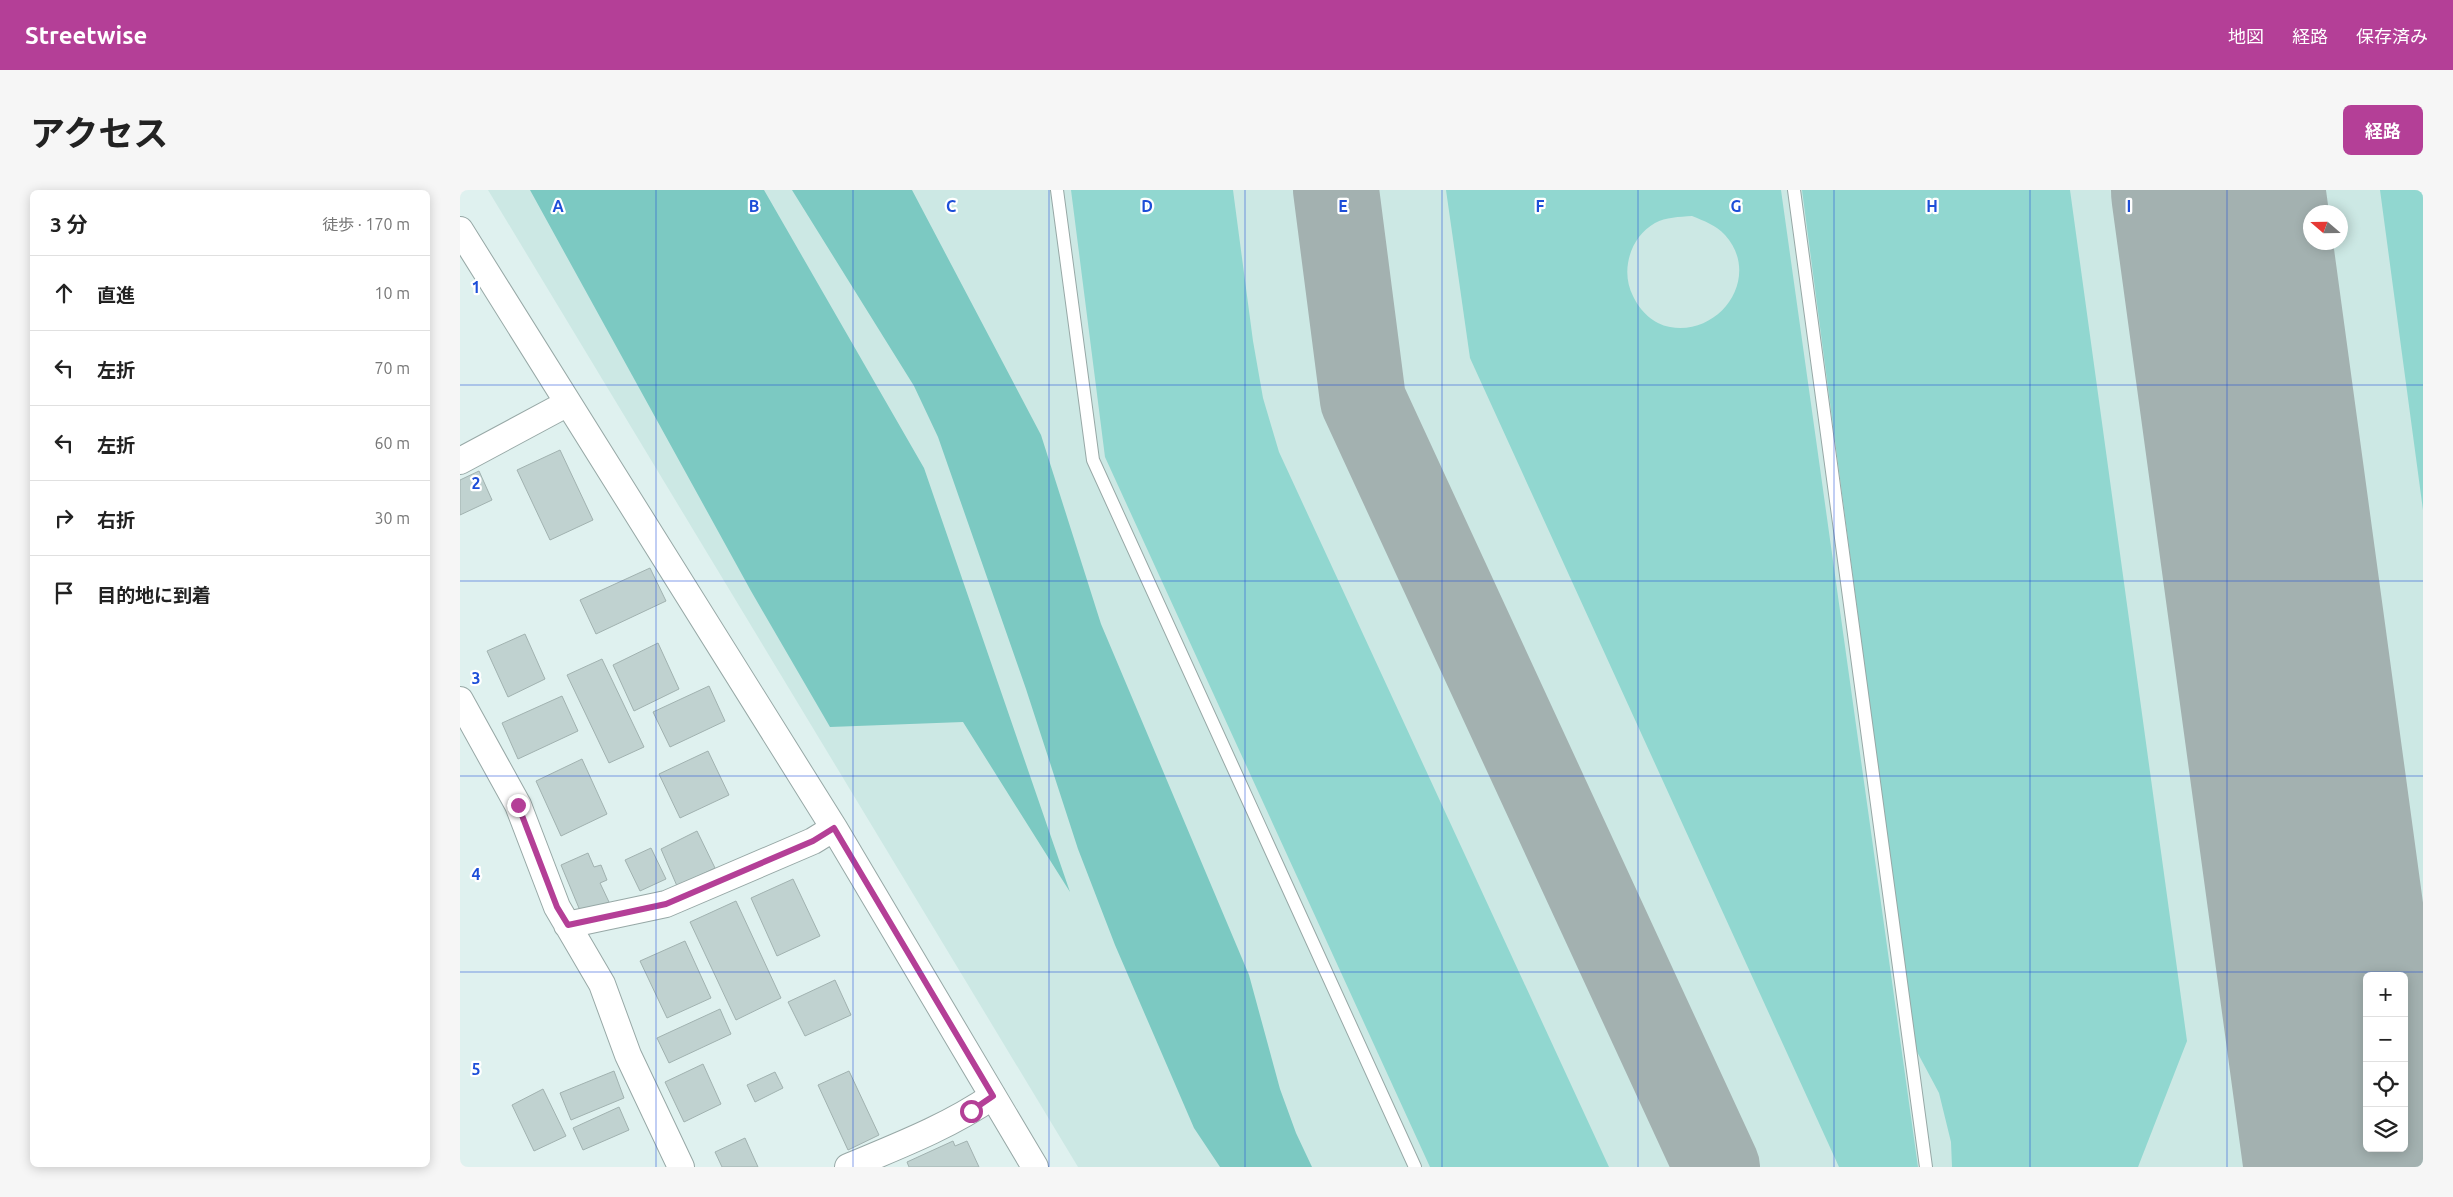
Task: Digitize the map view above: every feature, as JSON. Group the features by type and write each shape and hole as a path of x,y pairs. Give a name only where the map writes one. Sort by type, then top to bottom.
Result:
{"street":[{"path":"460,230 834,828 1035,1167"},
{"path":"460,461 568,403"},
{"path":"460,700 469,740 518,805 557,907 602,984 628,1055 681,1167"},
{"path":"568,925 666,904 813,841 834,828"},
{"path":"848,1167 936,1129 971,1111 993,1096"}],"lane":[{"path":"1057,190 1093,460 1415,1167"},
{"path":"1794,190 1926,1167"}],"shaded area":[{"path":"488,190 2423,190 2423,1167 1078,1167"},
{"path":"530,190 764,190 924,468 1070,892 963,722 830,727 751,591"},
{"path":"792,190 912,190 1041,435 1101,624 1249,975 1280,1089 1296,1133 1312,1167 1220,1167 1194,1128 1115,945 1078,849 1026,689 938,437 914,386"},
{"path":"1071,190 1233,190 1253,341 1263,398 1279,452 1609,1167 1430,1167 1105,457"},
{"path":"1446,190 1781,190 1918,1167 1839,1167 1470,358","holes":["1692,216 1710,224 1725,235 1735,251 1739,268 1737,284 1730,300 1720,313 1705,322 1689,327 1670,327 1653,320 1639,307 1629,286 1627,276 1630,255 1639,237 1655,223 1673,218"]},
{"path":"1802,190 2070,190 2187,1041 2138,1167 1952,1167 1951,1142 1939,1093 1915,1048"},
{"path":"2380,190 2423,190 2423,510"}],"building":[{"path":"560,450 593,520 550,540 517,470"},
{"path":"479,471 492,500 460,515 460,480"},
{"path":"650,568 666,601 596,634 580,600"},
{"path":"525,634 545,679 508,697 487,651"},
{"path":"658,643 679,689 634,711 613,665"},
{"path":"602,659 644,747 609,763 567,675"},
{"path":"709,686 725,721 670,747 653,712"},
{"path":"562,696 578,731 518,759 502,723"},
{"path":"708,751 729,795 680,818 659,774"},
{"path":"582,759 607,814 561,836 536,781"},
{"path":"697,831 715,868 677,886 661,849"},
{"path":"651,848 666,879 640,891 625,860"},
{"path":"588,853 594,867 601,865 607,880 600,883 609,902 581,913 561,865"},
{"path":"793,879 820,936 777,956 751,898"},
{"path":"736,901 781,998 736,1020 690,922"},
{"path":"685,941 711,998 667,1018 640,961"},
{"path":"835,980 851,1015 805,1036 788,1002"},
{"path":"720,1009 731,1034 669,1063 657,1038"},
{"path":"703,1064 721,1104 684,1122 665,1082"},
{"path":"614,1071 624,1098 571,1120 560,1093"},
{"path":"849,1071 879,1135 848,1150 818,1085"},
{"path":"775,1072 783,1088 755,1102 747,1085"},
{"path":"543,1089 566,1136 534,1151 512,1105"},
{"path":"619,1107 629,1130 583,1150 573,1128"},
{"path":"745,1138 758,1167 722,1167 715,1152"},
{"path":"953,1141 955,1146 967,1141 979,1167 909,1167 907,1162"}],"taxiway":[{"path":"1336,190 1363,400 1717,1167"}],"runway":[{"path":"2218,190 2351,1167"}],"route":[{"path":"518,805 557,907 568,925 666,904 813,841 834,828 993,1096 971,1111"}]}
